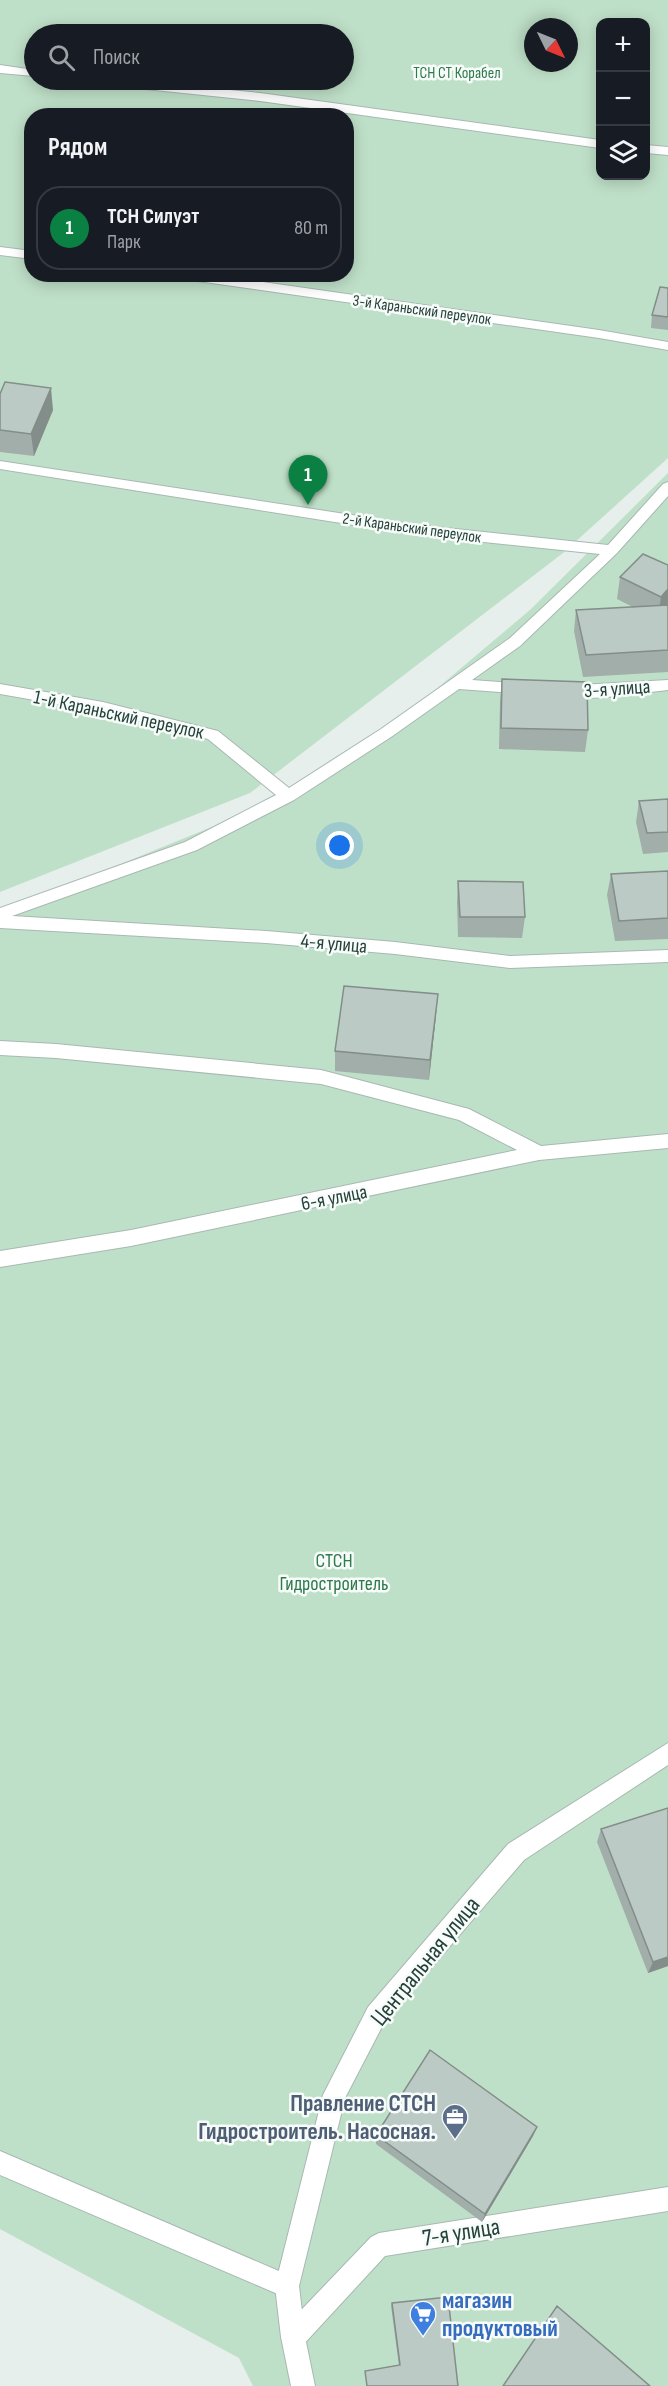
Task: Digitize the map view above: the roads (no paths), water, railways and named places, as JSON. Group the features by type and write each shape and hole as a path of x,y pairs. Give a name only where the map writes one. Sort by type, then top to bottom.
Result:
{"street":[{"path":"0,69 24,72"},
{"path":"193,90 337,108"},
{"path":"354,110 596,144"},
{"path":"650,149 668,151"},
{"path":"0,250 24,254"},
{"name":"3-й Караньский переулок","path":"232,282 668,346"},
{"name":"2-й Караньский переулок","path":"0,465 417,530 612,550"},
{"path":"0,914 191,846 288,796 459,684 515,642 612,550 668,486"},
{"name":"3-я улица","path":"459,684 591,691 668,685"},
{"name":"1-й Караньский переулок","path":"0,689 103,707 213,735 288,796"},
{"name":"4-я улица","path":"0,922 266,937 395,948 510,962 668,956"},
{"path":"0,1048 56,1051 321,1077 463,1114 539,1153"},
{"name":"6-я улица","path":"0,1258 131,1238 539,1153 668,1141"},
{"name":"Центральная улица","path":"287,2286 334,2095 376,2015 516,1852 668,1753"},
{"path":"0,2163 287,2286 293,2337 303,2386"},
{"name":"7-я улица","path":"293,2337 379,2245 668,2199"}],"place":[{"name":"ТСН Силуэт","path":"308,505"},
{"name":"Правление СТСН Гидростроитель. Насосная.","path":"455,2140"},
{"name":"магазин продуктовый","path":"423,2337"}],"park label":[{"name":"ТСН СТ Корабел","path":"457,72"},
{"name":"СТСН Гидростроитель","path":"334,1572"}]}
